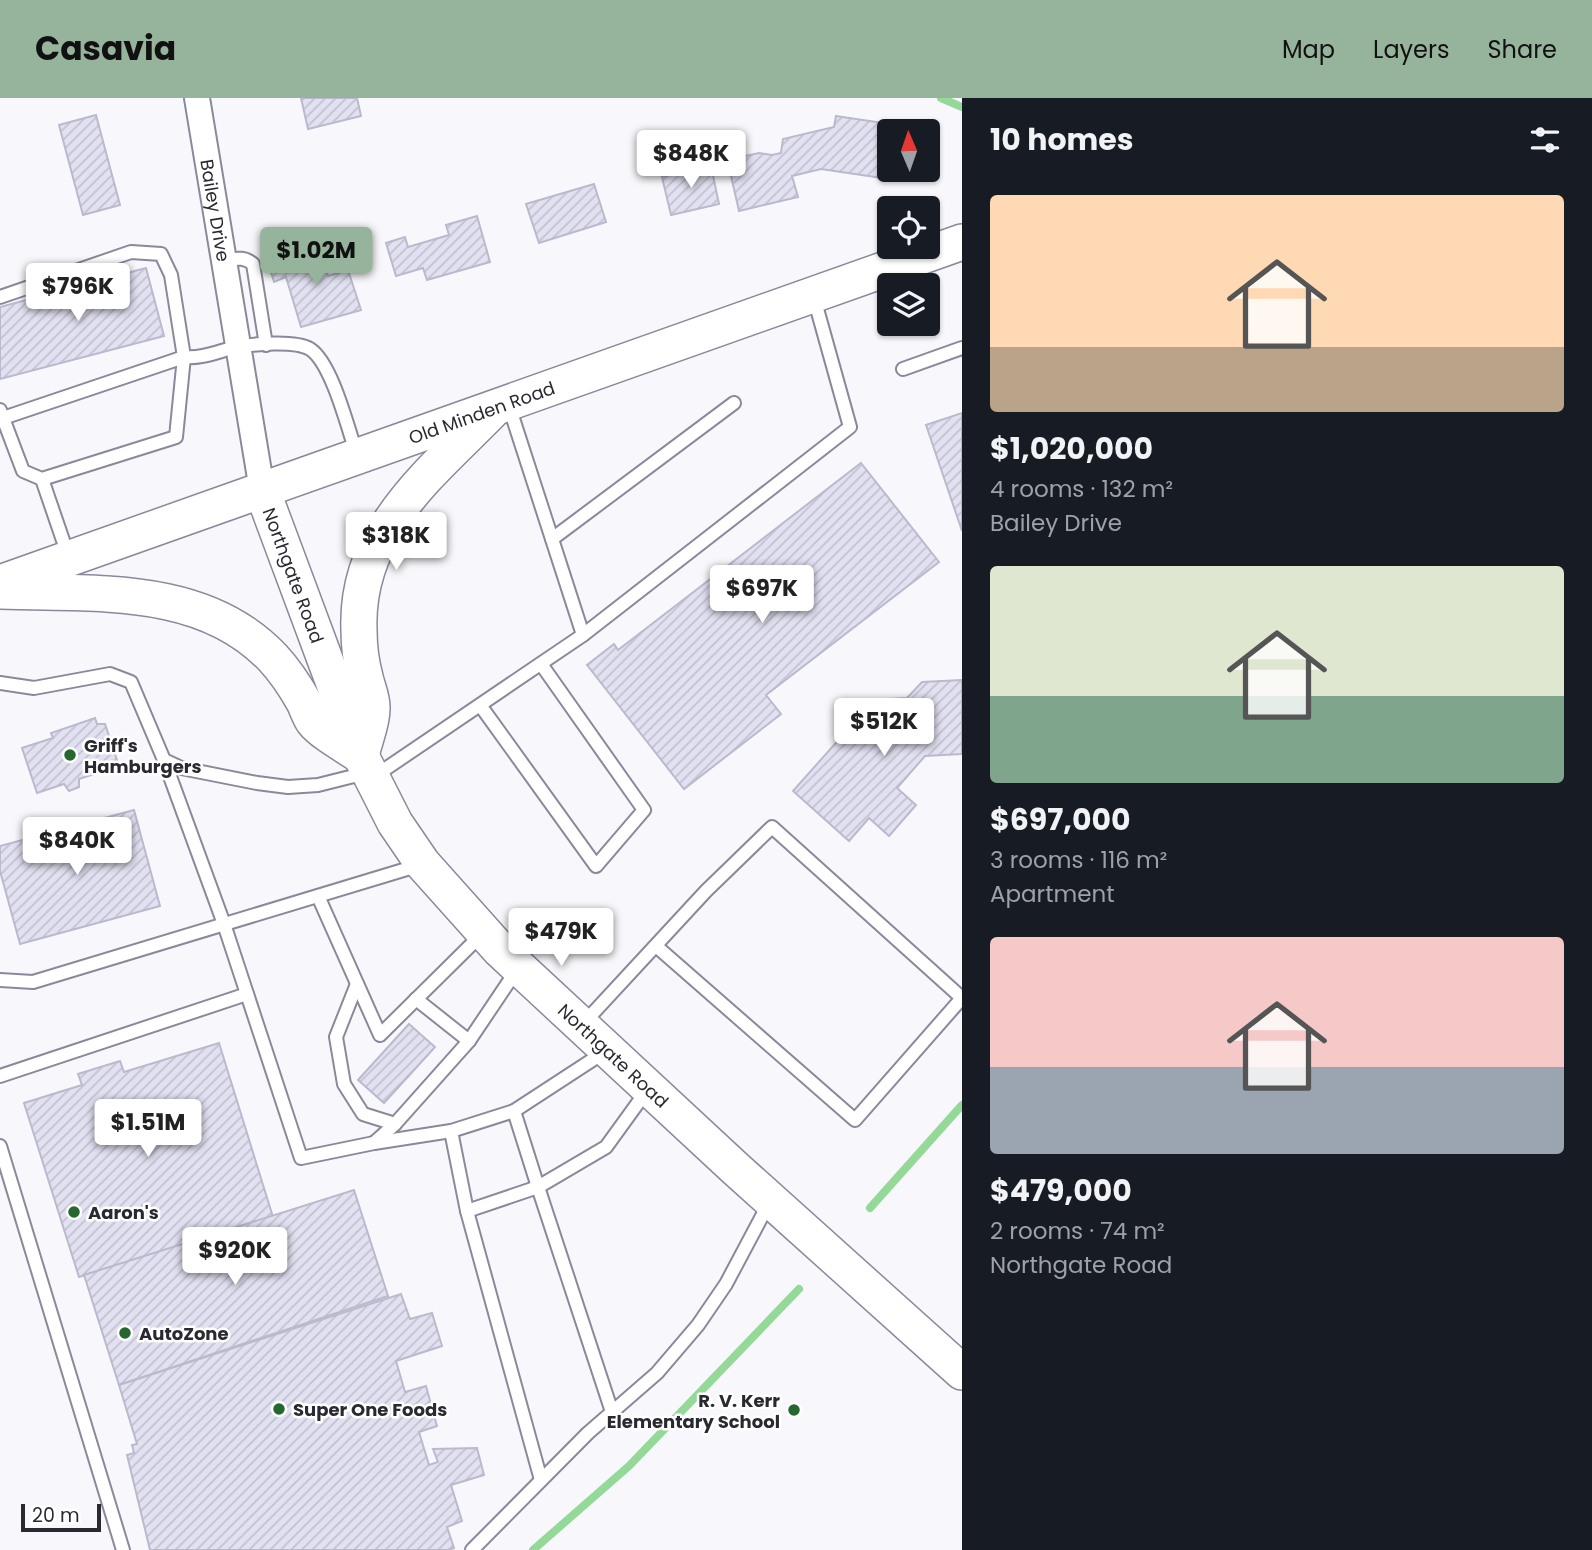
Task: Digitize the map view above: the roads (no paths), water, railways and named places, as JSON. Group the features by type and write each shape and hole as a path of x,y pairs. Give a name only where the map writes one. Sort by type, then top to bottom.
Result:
{"main road":[{"name":"Old Minden Road","path":"0,583 962,242"},
{"path":"367,769 373,708 359,644 359,615 363,587 374,550 390,520 414,489 503,404"},
{"name":"Northgate Road","path":"262,490 367,769 395,823 423,864 518,967 962,1372"},
{"path":"0,590 146,598 185,605 219,617 247,635 273,659 289,677 314,722 367,769"}],"street":[{"name":"Bailey Drive","path":"197,98 262,490"}],"lane":[{"path":"0,297 131,252 161,254 171,275 184,357 176,437 42,479 23,471 1,414 184,357 194,358 238,347 296,343 311,349 326,365 358,455"},
{"path":"224,260 241,258 253,264 266,345"},
{"path":"163,760 181,768 257,783 288,787 318,785 367,769 480,705 583,635 850,427 813,295"},
{"path":"903,369 962,348"},
{"path":"552,539 734,403"},
{"path":"503,404 552,539 583,635"},
{"path":"42,479 69,558"},
{"path":"480,705 597,866 645,810 541,664"},
{"path":"0,683 34,688 110,674 131,682 224,923 301,1158 451,1131 513,1111 608,1050"},
{"path":"582,1025 706,891 772,827 962,998 855,1120 656,946"},
{"path":"0,980 33,982 423,864"},
{"path":"318,896 380,1035 484,931"},
{"path":"374,1143 396,1124 469,1041 518,967"},
{"path":"357,984 336,1037 344,1084 363,1114 396,1124"},
{"path":"0,1076 247,994"},
{"path":"416,999 469,1041"},
{"path":"467,1211 538,1187 606,1147 649,1088"},
{"path":"513,1111 612,1412"},
{"path":"451,1131 467,1211 541,1480"},
{"path":"1,1150 123,1550"},
{"path":"472,1550 612,1412 657,1373 698,1325 726,1284 771,1200"}],"waterway":[{"path":"941,98 962,107"},
{"path":"870,1208 962,1105"},
{"path":"533,1550 629,1466 799,1289"}],"place":[{"name":"Griff's Hamburgers","path":"70,755"},
{"name":"Aaron's","path":"74,1212"},
{"name":"AutoZone","path":"125,1333"},
{"name":"Super One Foods","path":"279,1409"},
{"name":"R. V. Kerr Elementary School","path":"794,1410"}]}
